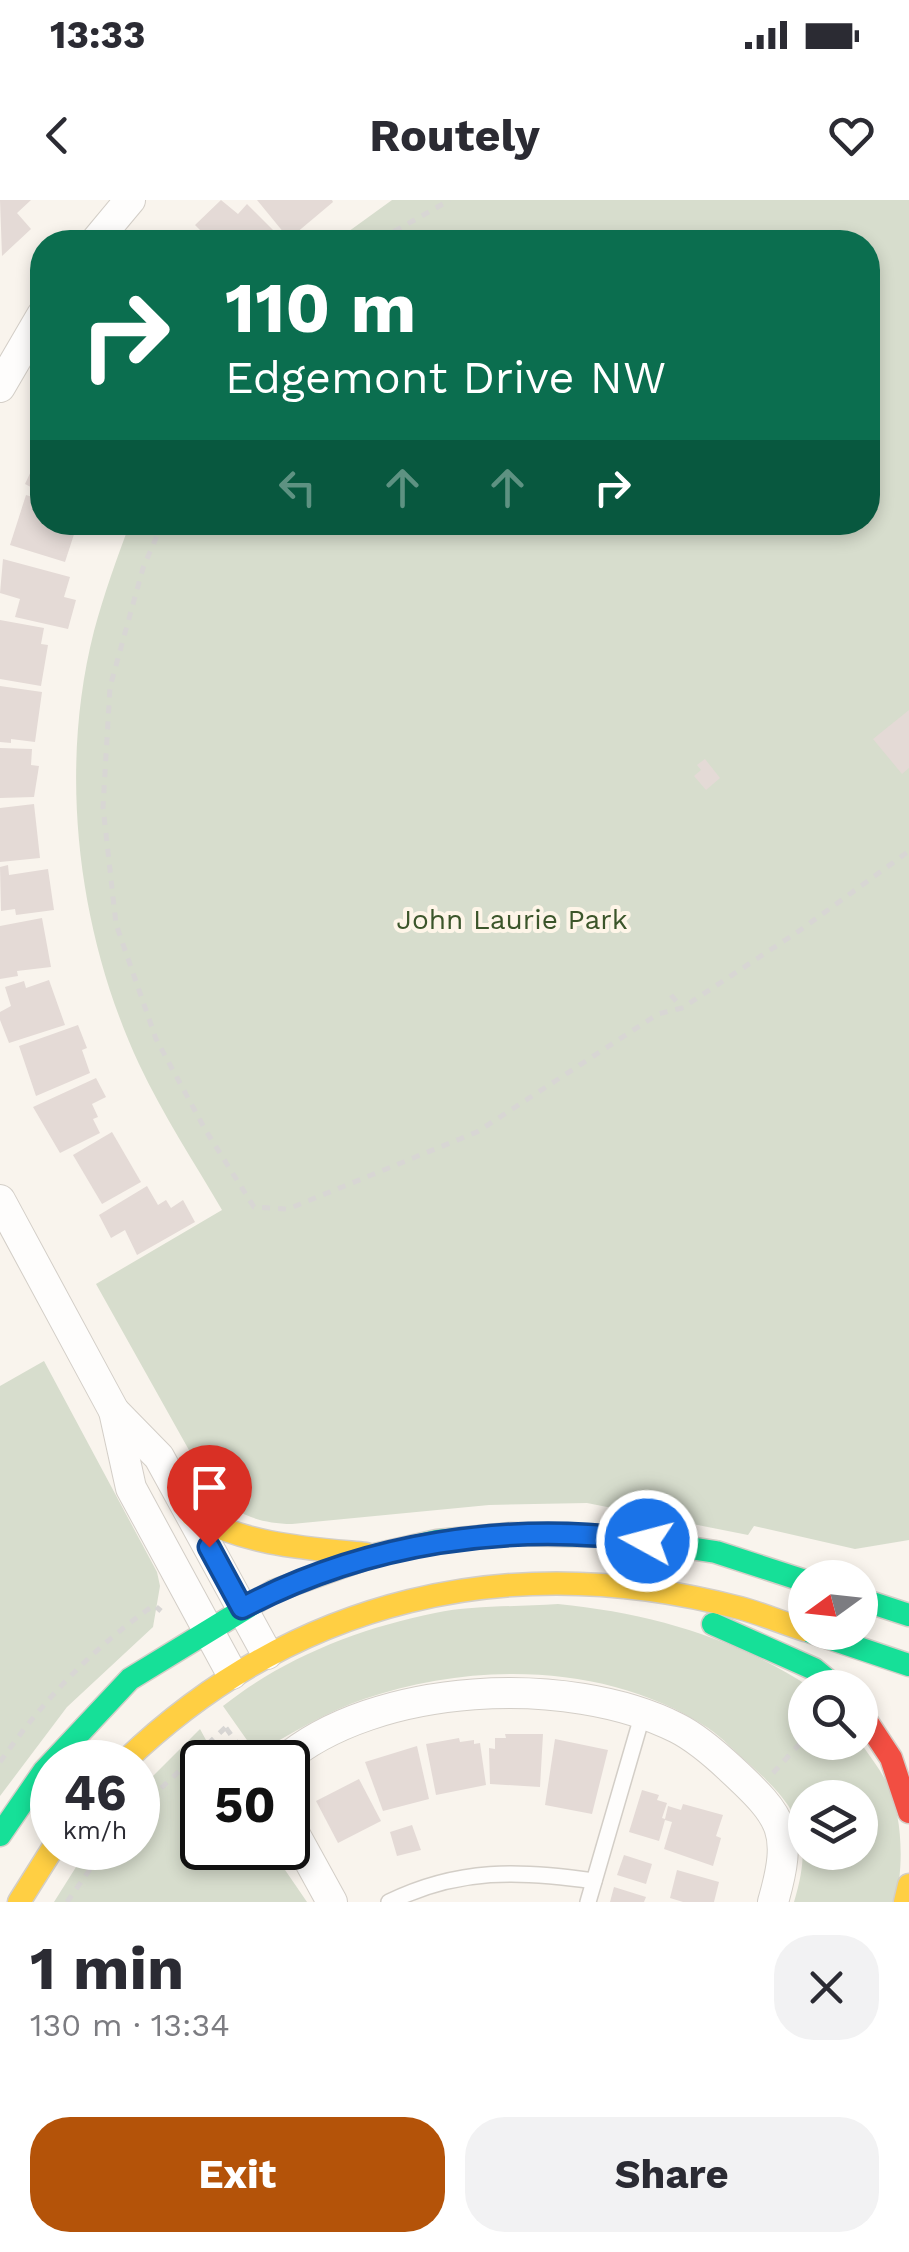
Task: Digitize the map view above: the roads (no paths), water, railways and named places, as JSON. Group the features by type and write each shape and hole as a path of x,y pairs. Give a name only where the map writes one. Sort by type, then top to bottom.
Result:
{"main road":[{"path":"192,1516 248,1542 375,1555"},
{"path":"0,1835 44,1771 130,1679 274,1590 375,1555 438,1542 511,1534 610,1536 716,1552 788,1575"},
{"path":"146,1740 232,1674 267,1654 361,1614 429,1597 497,1586 608,1588 728,1605 788,1625"},
{"path":"878,1590 890,1586"},
{"path":"646,1594 814,1670"},
{"path":"878,1602 909,1614"},
{"path":"863,1650 909,1665"},
{"path":"878,1733 899,1770 909,1812"},
{"path":"18,1902 39,1870"},
{"path":"905,1902 909,1885"}],"street":[{"path":"104,230 126,202"},
{"path":"0,387 30,335"},
{"path":"0,1200 114,1412 131,1488 232,1674"},
{"path":"114,1412 158,1457 267,1654"},
{"path":"310,1742 364,1718 471,1694 546,1693 642,1713 678,1728 710,1750 753,1790 783,1832 785,1854 773,1902"},
{"path":"310,1862 332,1902"}],"lane":[{"path":"588,1902 642,1713"},
{"path":"389,1902 499,1872 533,1872 594,1882"}],"park label":[{"name":"John Laurie Park","path":"512,919"}]}
